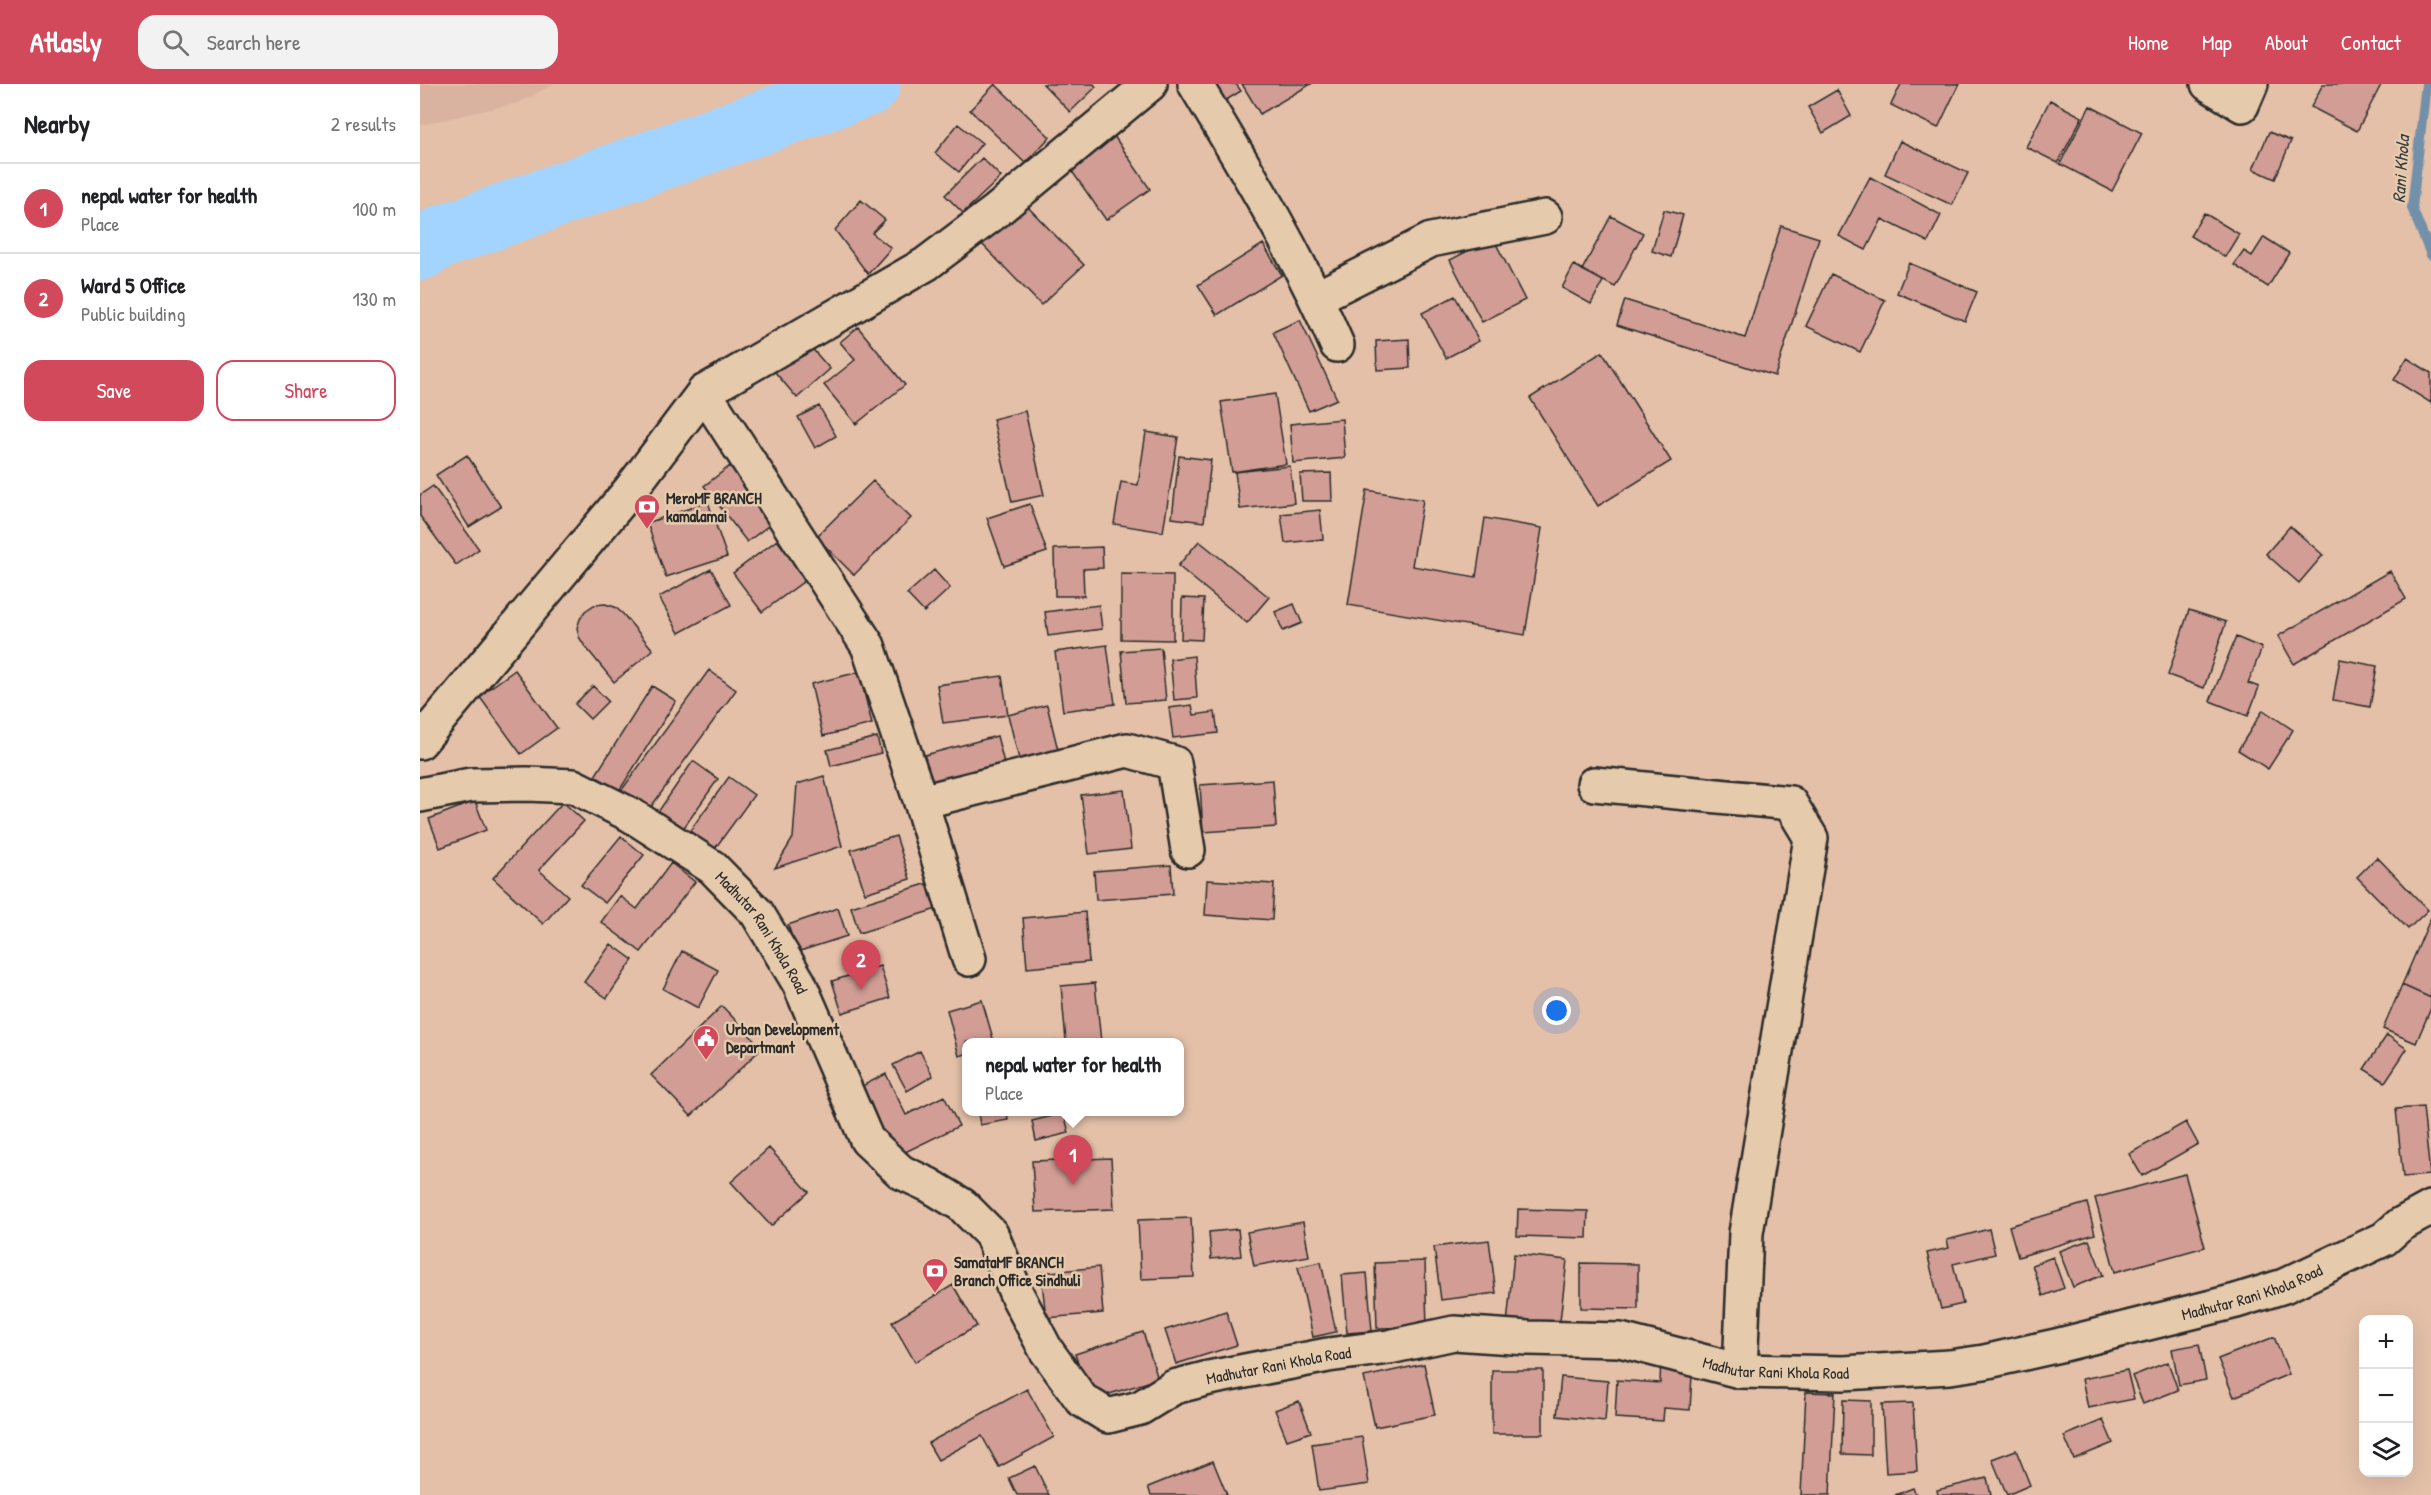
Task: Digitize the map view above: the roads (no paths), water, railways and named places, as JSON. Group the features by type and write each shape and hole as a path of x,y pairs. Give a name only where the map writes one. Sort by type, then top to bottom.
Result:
{"street":[{"path":"420,742 632,489 704,392 926,264 995,212 1150,84"},
{"path":"1195,84 1317,298 1337,345"},
{"path":"2208,84 2242,105 2251,84"},
{"path":"1317,298 1431,240 1545,217"},
{"path":"704,392 868,646 921,802 969,959"},
{"path":"921,802 1127,750 1173,763 1188,850"},
{"path":"1594,784 1790,803 1812,838 1746,1233 1740,1371"},
{"name":"Madhutar Rani Khola Road","path":"420,795 471,785 573,786 632,815 712,867 757,913 799,983 867,1140 901,1172 929,1185 962,1205 992,1234 1017,1295 1047,1350 1082,1400 1108,1416 1140,1408 1174,1387 1209,1378 1328,1355 1389,1347 1454,1333 1528,1338 1620,1340 1740,1371 1843,1373 1950,1367 2060,1345 2236,1301 2284,1286 2384,1239 2400,1226 2431,1208"}],"waterway":[{"path":"420,249 441,237 869,84"},
{"name":"Rani Khola","path":"2426,84 2412,208 2431,255"}],"place":[{"name":"MeroMF BRANCH kamalamai","path":"647,530"},
{"name":"Ward 5 Office","path":"861,990"},
{"name":"Urban Development Departmant","path":"706,1061"},
{"name":"nepal water for health","path":"1073,1185"},
{"name":"SamataMF BRANCH Branch Office Sindhuli","path":"935,1294"}]}
